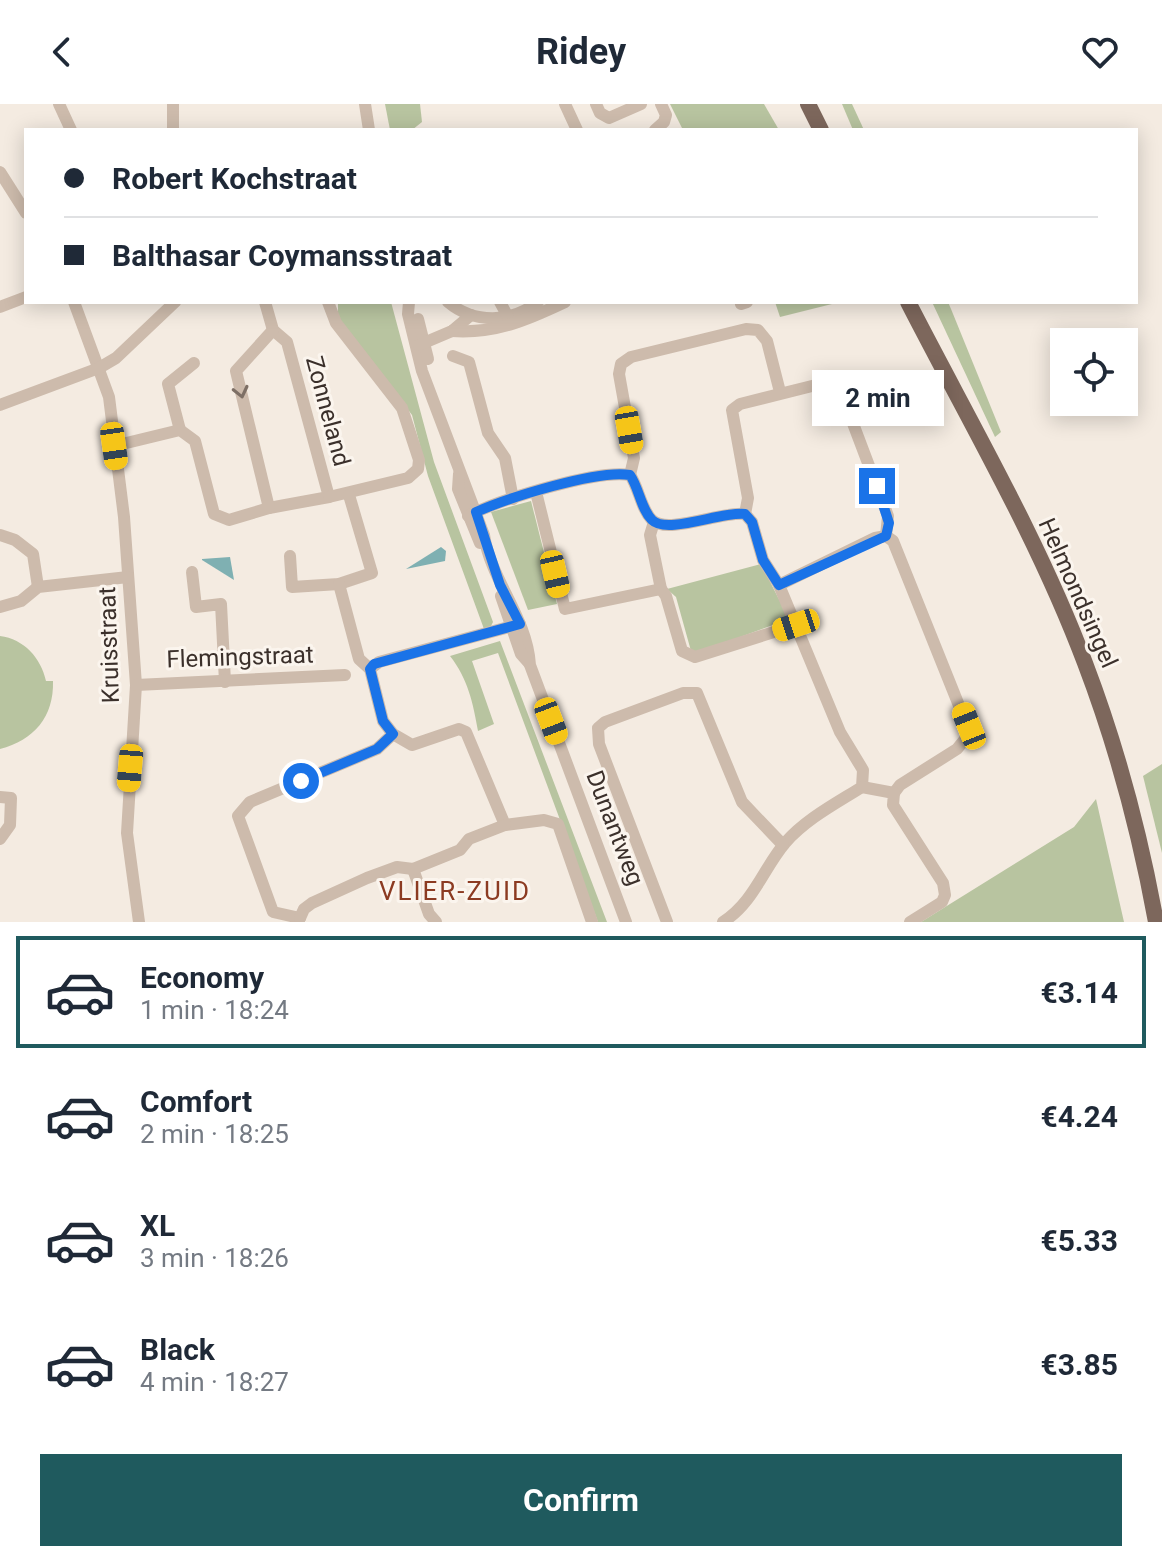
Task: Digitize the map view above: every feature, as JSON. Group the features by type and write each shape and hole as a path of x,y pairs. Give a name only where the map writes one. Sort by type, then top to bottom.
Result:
{"main road":[{"path":"809,105 820,128"},
{"name":"Helmondsingel","path":"909,304 1039,557 1085,663 1133,817 1156,922"}],"street":[{"path":"59,104 70,128"},
{"path":"173,104 173,128"},
{"path":"365,104 369,128"},
{"path":"565,104 576,128"},
{"path":"596,104 600,113 609,118 641,104"},
{"path":"656,128 666,115 661,104"},
{"path":"0,172 24,210"},
{"path":"0,307 24,298"},
{"name":"Kruisstraat","path":"75,304 109,397 128,577 136,685 127,833 139,922"},
{"path":"0,405 99,368 116,358 173,304"},
{"name":"Zonneland","path":"194,363 168,384 180,430 195,441 214,514 229,520 269,508 329,497 287,342 273,330 266,304"},
{"path":"329,304 336,323 402,408 419,460 418,469 408,478 349,495 329,497"},
{"name":"Dunantweg","path":"410,304 431,388 472,514 516,626 521,654 530,665 627,920"},
{"path":"450,304 471,315 508,317 534,304"},
{"path":"450,304 452,331"},
{"path":"501,304 508,317"},
{"path":"452,331 491,331 516,325 561,304"},
{"path":"420,345 452,331 471,315"},
{"path":"780,392 767,341 758,330 746,329 631,357 621,364 619,374 634,458 630,475 654,522 665,527 733,512 745,514 752,522 763,560 779,585 840,732 863,770 862,787"},
{"path":"269,508 236,371 273,330"},
{"path":"453,356 469,362 488,433 505,458 513,499"},
{"path":"745,514 748,498 732,410 740,404 780,392 820,384 833,387 843,397 888,516 886,536 898,550 970,733 957,749 900,785 894,793 893,805 943,883 945,895 942,902 910,922"},
{"path":"114,446 180,430"},
{"path":"472,514 536,492 616,472 630,475"},
{"path":"536,492 565,609 661,589"},
{"path":"290,556 292,587 339,584 372,573 349,495"},
{"path":"654,522 650,535 661,589 666,596 682,651 695,657 796,625"},
{"path":"0,535 15,540 33,554 38,587"},
{"path":"779,585 886,536"},
{"path":"192,572 196,607 221,604 225,682"},
{"path":"0,607 21,601 38,587 128,577"},
{"path":"339,584 359,659 370,669 383,721 393,734 412,745 459,729 466,732 505,825"},
{"path":"370,669 379,662 516,626"},
{"name":"Flemingstraat","path":"136,685 345,675"},
{"path":"667,922 599,744 598,728 605,722 683,693 697,693 742,802 783,845"},
{"path":"393,734 377,749 250,802 240,810 238,816 273,912 300,920 312,903 367,878 397,867 413,869 460,850 469,839 505,825 544,820 558,824 592,922"},
{"path":"723,922 740,911 783,845 809,820 862,787 894,793"},
{"path":"0,797 11,798 11,812 10,825 0,839"},
{"path":"413,869 429,914 436,922"}],"green space":[{"path":"385,104 420,104 422,122 414,128 390,128"},
{"path":"670,104 764,104 778,128 682,128"},
{"path":"842,104 852,104 863,128 852,128"},
{"path":"338,304 392,304 434,462 493,622 491,626 484,629 428,476 412,415 338,317"},
{"path":"776,304 832,304 780,317"},
{"path":"933,304 949,304 1001,432 995,437"},
{"path":"531,501 557,604 528,610 491,512"},
{"path":"761,564 789,619 697,653 691,651 676,597 667,589"},
{"path":"0,636 24,645 36,657 46,681 53,681 50,706 40,725 23,740 0,749"},
{"path":"500,641 607,922 598,922 498,653 472,661 494,724 478,731 469,692 450,656"},
{"path":"1162,764 1162,853 1143,776"},
{"path":"1096,799 1124,922 921,922 1074,827"}],"water":[{"path":"441,547 446,551 445,561 406,569"},
{"path":"230,557 234,580 202,560 202,559"}],"district":[{"name":"VLIER-ZUID","path":"455,891"}],"route":[{"path":"301,781 377,749 393,734 383,721 371,666 520,624 487,552 476,512 536,492 616,472 630,475 647,512 654,522 665,527 733,512 745,514 752,522 763,560 779,585 875,538 886,536 888,516 877,486"}]}
